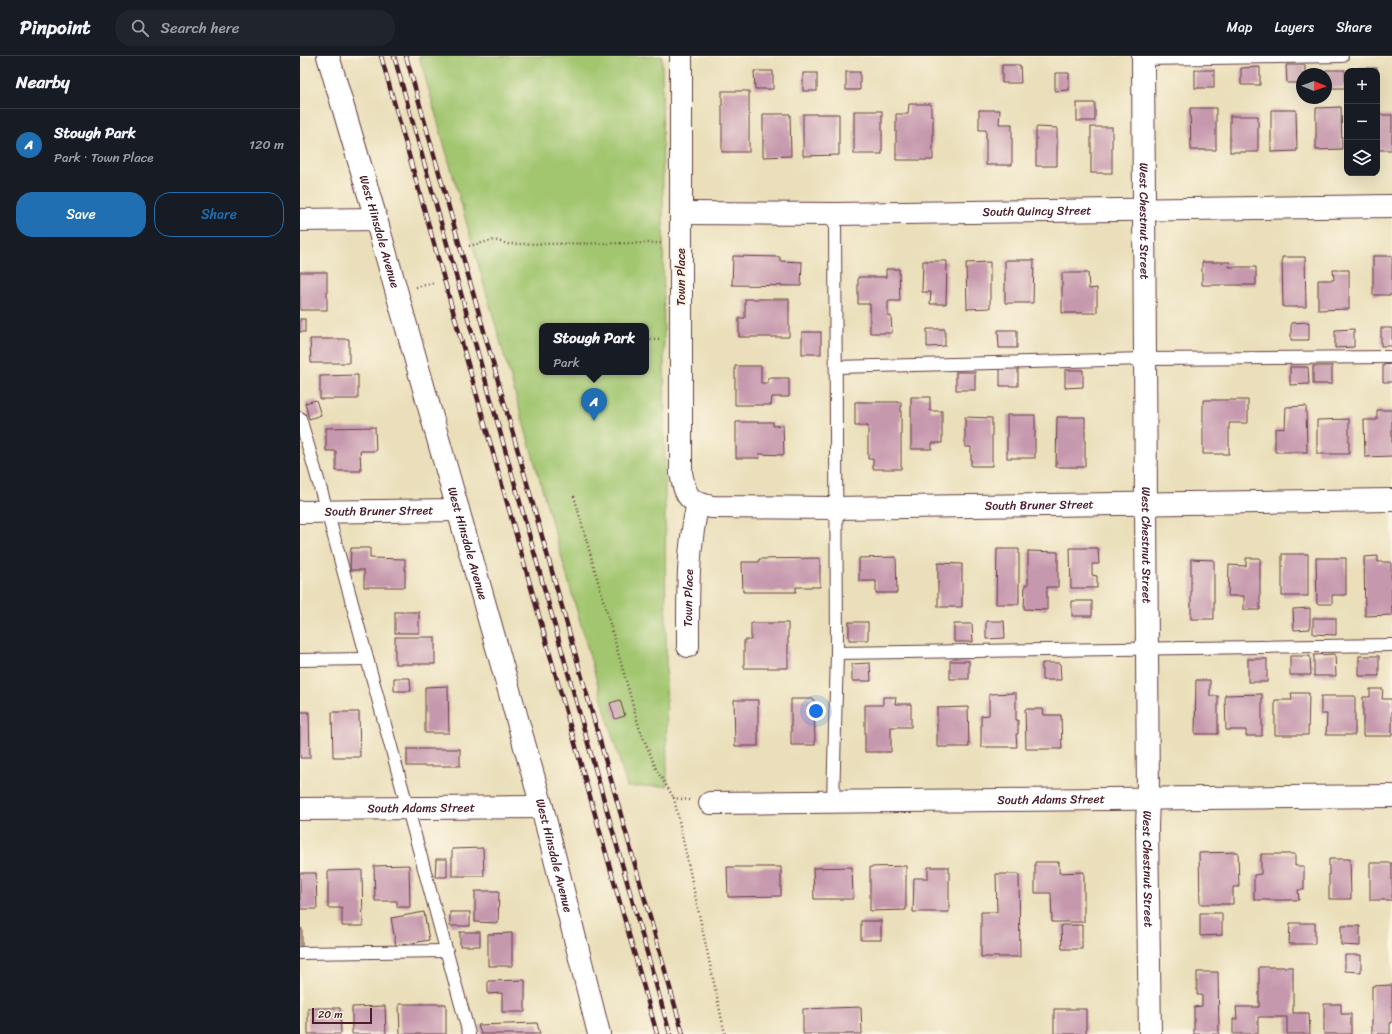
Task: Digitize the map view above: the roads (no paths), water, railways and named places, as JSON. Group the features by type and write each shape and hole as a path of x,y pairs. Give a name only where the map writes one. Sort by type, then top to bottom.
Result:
{"street":[{"name":"West Hinsdale Avenue","path":"328,56 376,219 542,807 599,1034"},
{"name":"Town Place","path":"682,56 681,473 684,487 693,500 694,520 688,591 688,646"},
{"name":"West Chestnut Street","path":"1143,58 1145,210 1147,827 1150,1034"},
{"name":"South Quincy Street","path":"681,212 835,214 1392,206"},
{"path":"300,220 376,219"},
{"name":"South Bruner Street","path":"693,500 719,507 835,508 1146,502 1392,500"},
{"name":"South Bruner Street","path":"300,512 458,510"},
{"name":"South Adams Street","path":"710,803 1392,796"},
{"name":"South Adams Street","path":"300,810 542,807"}],"lane":[{"path":"1143,58 1342,56"},
{"path":"833,802 837,653 835,508 835,214"},
{"path":"836,367 1145,359 1392,357"},
{"path":"300,418 327,511 469,1034"},
{"path":"837,653 1392,645"},
{"path":"300,660 367,659"},
{"path":"300,953 446,951"}],"railway":[{"path":"381,56 657,1034"},
{"path":"394,56 670,1034"},
{"path":"406,56 683,1034"}],"place":[{"name":"Stough Park","path":"594,421"}]}
